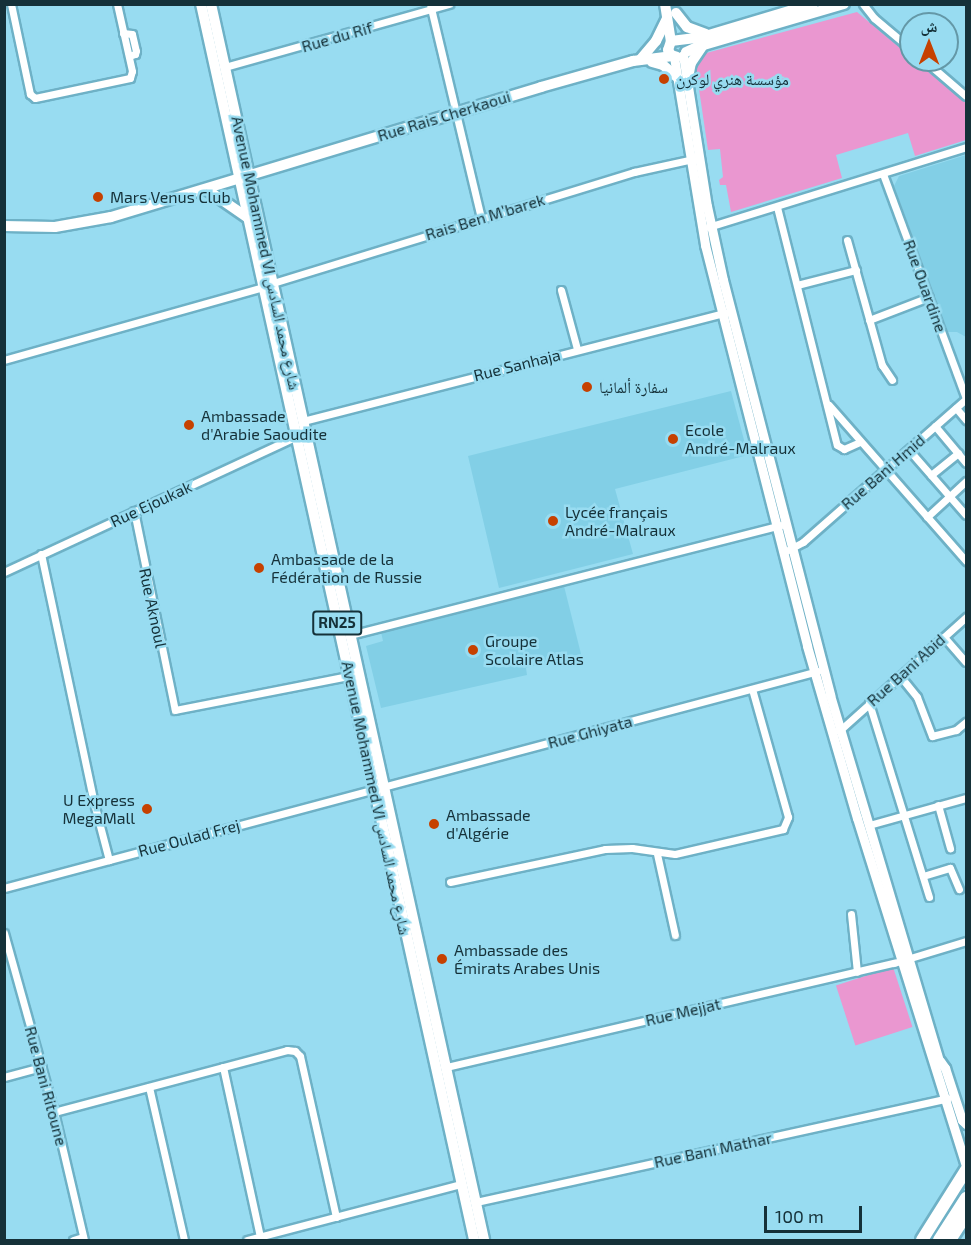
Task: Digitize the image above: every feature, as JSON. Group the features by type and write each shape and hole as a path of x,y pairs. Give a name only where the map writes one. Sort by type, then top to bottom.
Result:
{"highway":[{"path":"922,1240 966,1170"},
{"path":"939,1240 966,1198"},
{"path":"950,1240 966,1215"}],"main road":[{"name":"Avenue Mohammed VI شارع محمد السادس","path":"201,4 303,421 350,635 379,788 474,1240"},
{"name":"Avenue Mohammed VI شارع محمد السادس","path":"211,4 245,178 248,218 269,285 297,436 349,676 379,788 446,1067 484,1240"},
{"path":"665,4 687,27 710,34"},
{"path":"640,60 676,40 710,34 813,4"},
{"path":"640,60 679,55 703,45 844,4"},
{"path":"672,12 676,40 668,50 679,55"},
{"path":"640,60 656,41 672,12"},
{"path":"676,40 687,46 679,55"},
{"path":"640,60 663,65 682,80 703,45"},
{"name":"Rue Rais Cherkaoui","path":"4,226 41,228 81,224 245,178 455,113 640,60"},
{"path":"206,189 248,218"}],"street":[{"path":"10,4 30,94 33,98 129,80 132,74 117,4"},
{"name":"Rue du Rif","path":"225,67 430,7 449,4"},
{"path":"863,4 874,18 899,39"},
{"path":"430,7 481,218"},
{"path":"679,55 706,228 781,525 791,549 814,672 839,730 910,959 940,1061 948,1098 966,1146"},
{"path":"938,72 966,96"},
{"path":"706,228 966,147"},
{"name":"Rais Ben M’barek","path":"4,360 269,285 634,172 694,158"},
{"name":"Rue Ouardine","path":"883,174 966,398"},
{"path":"777,207 839,448 844,449 860,442"},
{"path":"847,240 882,364 892,380"},
{"path":"797,285 856,270"},
{"path":"561,290 577,349"},
{"path":"869,320 929,297"},
{"name":"Rue Sanhaja","path":"303,421 577,349 726,313"},
{"name":"Rue Bani Hmid","path":"791,549 909,450 966,398"},
{"path":"827,403 966,561"},
{"path":"956,408 966,420"},
{"path":"935,426 966,463"},
{"name":"Rue Ejoukak","path":"4,572 297,436"},
{"path":"909,450 966,515"},
{"path":"931,476 958,453"},
{"path":"927,517 966,481"},
{"name":"Rue Aknoul","path":"134,511 173,705 179,711 349,676"},
{"path":"350,635 781,525"},
{"path":"41,554 94,803 109,860"},
{"name":"Rue Bani Abid","path":"839,730 966,617"},
{"path":"944,637 966,662"},
{"name":"Rue Ghiyata","path":"379,788 814,672"},
{"path":"900,676 917,697 932,736 956,730 966,723"},
{"path":"450,882 605,849 632,848 657,854 675,854 780,830 787,825 788,815 752,689"},
{"path":"868,703 929,897"},
{"path":"839,730 910,959 966,1165"},
{"name":"Rue Oulad Frej","path":"4,888 379,788"},
{"path":"869,825 966,798"},
{"path":"938,805 950,848"},
{"path":"657,854 675,934"},
{"path":"922,876 950,868 959,889"},
{"path":"851,914 857,972"},
{"name":"Rue Bani Ritoune","path":"4,933 54,1112 83,1239"},
{"name":"Rue Mejjat","path":"446,1067 857,972 910,959 966,941"},
{"path":"54,1112 287,1050 297,1053 336,1217"},
{"path":"940,1061 945,1068 962,1120 966,1124"},
{"path":"4,1077 42,1067"},
{"path":"223,1067 260,1237"},
{"path":"149,1087 184,1240"},
{"name":"Rue Bani Mathar","path":"476,1202 948,1098"},
{"path":"248,1240 462,1184"},
{"path":"73,1240 83,1239"}],"shaded area":[{"path":"857,12 899,47 899,72 929,72 966,103 966,140 915,156 908,133 836,155 842,178 731,212 726,185 720,185 719,180 723,177 720,149 708,150 695,62 699,55"},
{"path":"966,155 966,337 957,332 948,332 894,186 899,176"},
{"name":"Lycée français André-Malraux","path":"731,391 748,455 615,489 633,554 499,588 468,456"},
{"name":"Groupe Scolaire Atlas","path":"564,586 581,654 526,668 527,675 381,708 366,646 383,641 381,632"},
{"path":"893,967 912,1027 855,1045 836,986"}],"place":[{"name":"مؤسسة هنري لوكرن","path":"664,79"},
{"name":"Mars Venus Club","path":"98,197"},
{"name":"سفارة ألمانيا","path":"587,387"},
{"name":"Ambassade d'Arabie Saoudite","path":"189,425"},
{"name":"Ecole André-Malraux","path":"673,439"},
{"name":"Lycée français André-Malraux","path":"553,521"},
{"name":"Ambassade de la Fédération de Russie","path":"259,568"},
{"name":"Groupe Scolaire Atlas","path":"473,650"},
{"name":"U Express MegaMall","path":"147,809"},
{"name":"Ambassade d'Algérie","path":"434,824"},
{"name":"Ambassade des Émirats Arabes Unis","path":"442,959"}]}
